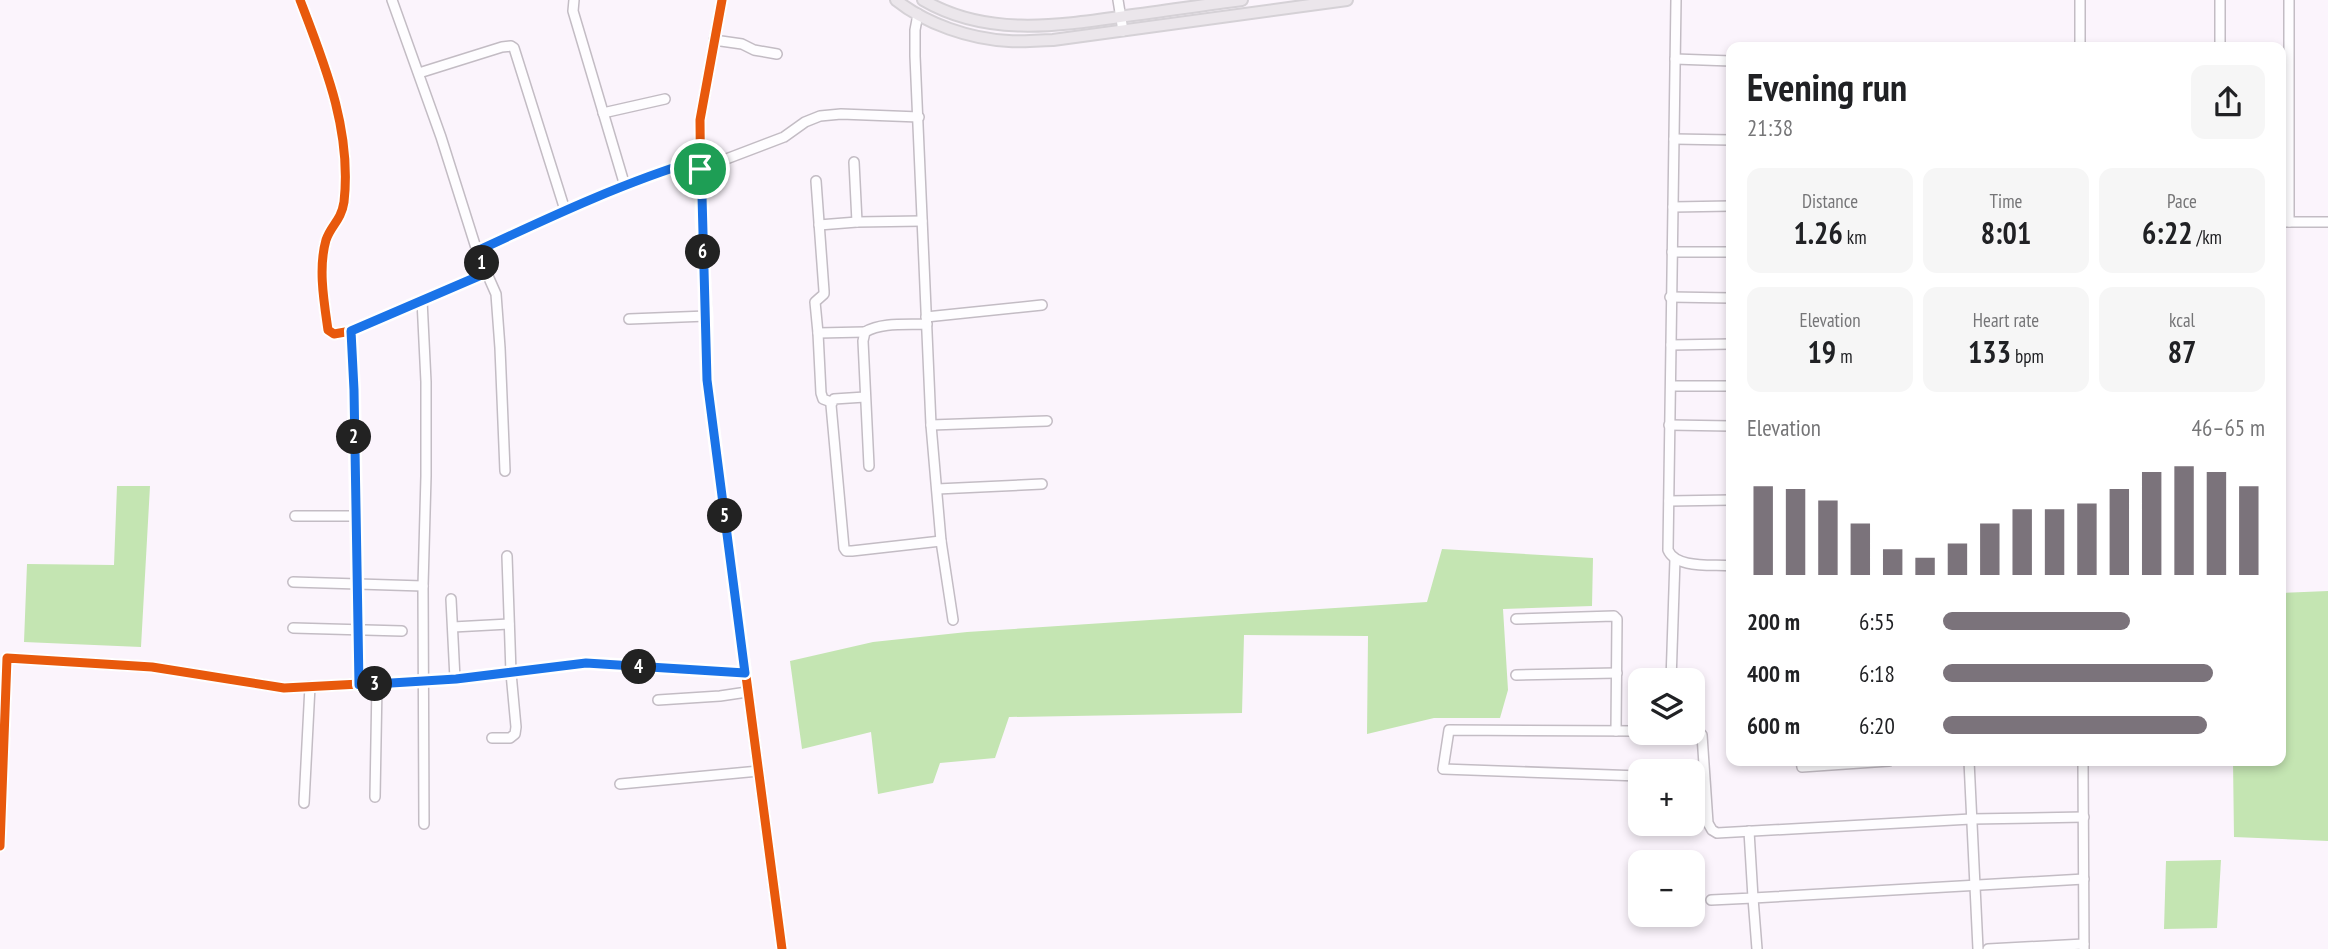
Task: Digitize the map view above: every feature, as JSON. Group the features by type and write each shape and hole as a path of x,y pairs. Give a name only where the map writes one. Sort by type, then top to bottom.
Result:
{"main road":[{"path":"896,0 918,15 950,28 978,37 1008,41 1053,40 1347,0"},
{"path":"923,0 952,14 979,22 1031,27 1242,0"}],"street":[{"path":"300,0 340,114 343,139 343,204 340,219 327,237 323,258 328,330 334,334 351,331 486,273"},
{"path":"392,0 419,73 477,251 496,294 505,471"},
{"path":"573,0 573,11 625,186"},
{"path":"722,0 701,120 700,169 710,402 782,949"},
{"path":"1118,0 1123,31"},
{"path":"1676,0 1668,550 1680,561 1726,566"},
{"path":"2080,0 2080,42"},
{"path":"2220,0 2220,42"},
{"path":"2286,166 2289,0"},
{"path":"918,15 915,56 931,425 941,541 953,620"},
{"path":"715,40 777,54"},
{"path":"419,73 502,47 514,48 565,210"},
{"path":"1675,60 1726,61"},
{"path":"603,113 665,99"},
{"path":"700,169 784,137 805,122 820,116 841,114 919,117"},
{"path":"1674,139 1726,140"},
{"path":"477,251 565,210 701,159"},
{"path":"854,162 857,222"},
{"path":"816,181 824,291 824,295 815,302 821,393 823,399 831,402"},
{"path":"1673,207 1726,206"},
{"path":"819,225 922,221"},
{"path":"2286,222 2328,222"},
{"path":"1672,252 1726,252"},
{"path":"1670,297 1726,298"},
{"path":"422,300 426,382 424,824"},
{"path":"818,333 865,332 872,328 1042,305"},
{"path":"629,319 707,316"},
{"path":"351,331 359,685"},
{"path":"865,332 863,341 869,466"},
{"path":"1671,345 1726,344"},
{"path":"1671,386 1726,386"},
{"path":"831,402 834,399 865,397"},
{"path":"831,402 846,551 941,541"},
{"path":"931,425 1047,421"},
{"path":"1669,425 1726,426"},
{"path":"937,489 1042,484"},
{"path":"1669,501 1726,500"},
{"path":"295,516 356,516"},
{"path":"492,738 510,738 515,734 516,727 511,673 507,556"},
{"path":"1671,668 1675,559"},
{"path":"293,582 423,586"},
{"path":"452,599 456,679"},
{"path":"1516,619 1614,616 1617,619 1616,731"},
{"path":"453,627 509,624"},
{"path":"293,628 402,631"},
{"path":"0,846 7,658 152,667 284,688 456,679 586,663 745,673"},
{"path":"1516,675 1617,673"},
{"path":"375,797 377,684"},
{"path":"304,803 310,686"},
{"path":"658,700 747,692"},
{"path":"1628,731 1449,730 1443,769 1628,776"},
{"path":"1969,766 1978,949"},
{"path":"1988,949 2084,947 2083,766"},
{"path":"620,784 758,771"},
{"path":"1705,778 1708,823 1717,833 1971,819 2084,817"},
{"path":"1749,831 1757,949"},
{"path":"1711,900 2084,879"}],"shaded area":[{"path":"117,486 150,486 141,647 24,642 27,564 114,565"},
{"path":"1442,549 1593,558 1592,606 1503,609 1508,690 1500,718 1434,718 1367,734 1368,636 1244,635 1242,713 1009,717 995,758 940,763 933,783 878,794 871,732 802,749 790,661 873,642 967,632 1427,602"},
{"path":"2328,591 2328,841 2234,837 2233,766 2286,766 2286,593"},
{"path":"2221,860 2217,928 2164,929 2166,861"}],"cycle path":[{"path":"300,0 327,74 344,150 344,202 341,214 326,240 322,273 328,330 334,334 351,331 359,685"},
{"path":"722,0 700,120 707,380 782,949"},
{"path":"0,846 7,658 152,667 284,688 455,679 586,663 745,673"}],"route":[{"path":"701,159 700,169 707,316 707,380 745,673 586,663 456,679 359,685 351,331 486,273 477,251 565,210 701,159"}]}
